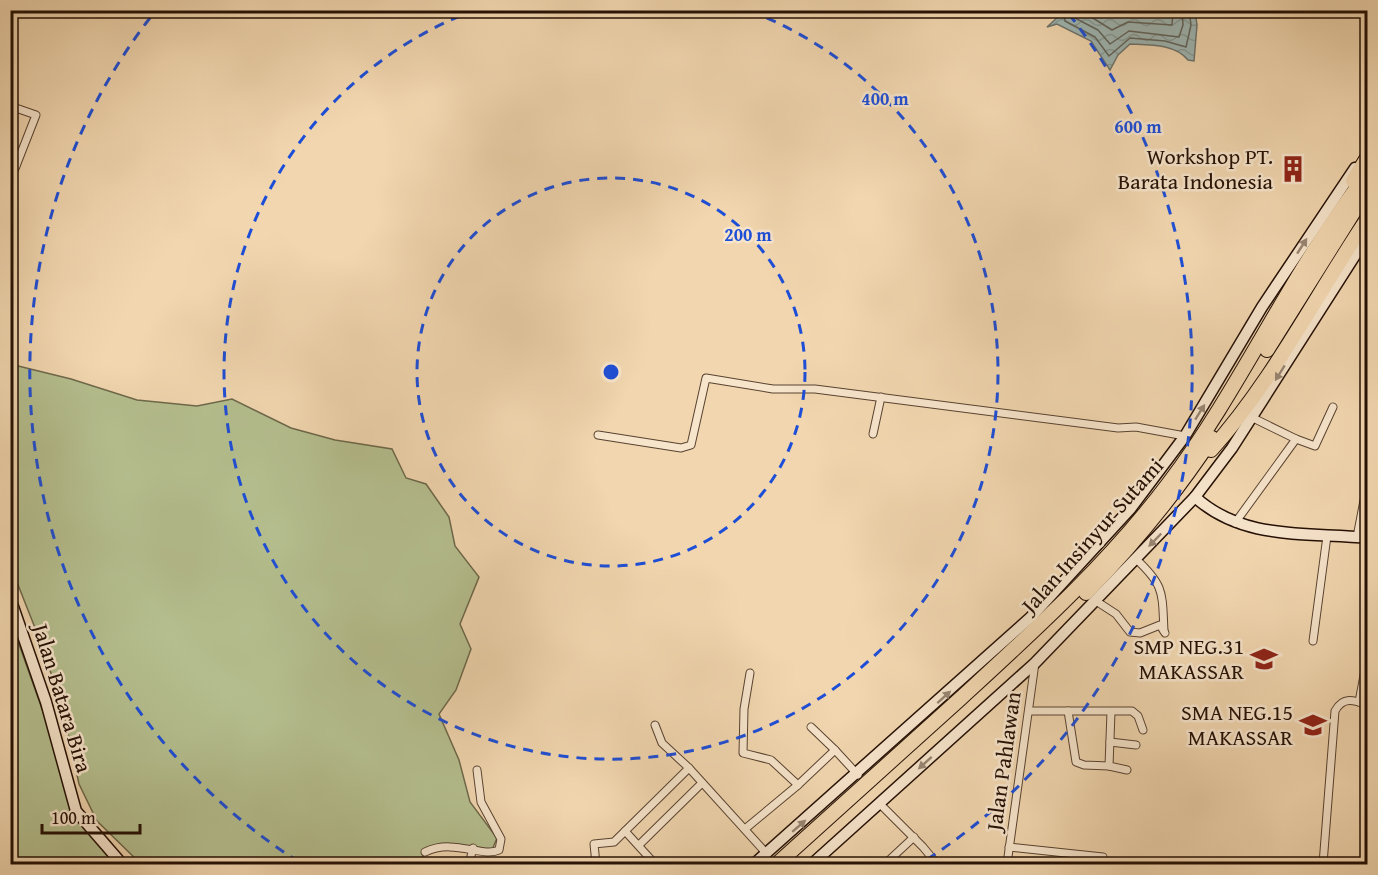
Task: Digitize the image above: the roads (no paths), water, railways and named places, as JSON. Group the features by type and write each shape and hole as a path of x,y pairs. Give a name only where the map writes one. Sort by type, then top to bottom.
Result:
{"highway":[{"path":"1303,272 1368,156"},
{"name":"Jalan Insinyur Sutami","path":"772,859 1029,637 1110,553 1168,484 1217,416 1303,272 1368,173"},
{"name":"Jalan Insinyur Sutami","path":"788,864 1052,628 1117,561 1186,478 1368,189"},
{"path":"1186,478 1229,429 1368,218"}],"street":[{"path":"10,106 36,116 10,179"},
{"path":"754,864 772,859 858,775 1031,617 1126,515 1185,436 1262,307 1368,149"},
{"path":"10,158 16,166"},
{"path":"812,864 1035,663 1195,497 1251,417 1368,235"},
{"path":"598,435 681,448 691,445 706,378 773,389 815,389 937,406 1001,411 1118,428 1146,428 1185,436"},
{"path":"873,434 881,397"},
{"path":"1251,417 1315,446 1333,407"},
{"path":"1235,523 1296,439"},
{"path":"1195,497 1219,516 1235,523 1275,532 1362,538 1366,490"},
{"path":"1313,641 1327,536"},
{"path":"1096,601 1116,614 1130,632 1137,634 1160,626 1165,633 1160,587 1153,574 1136,559"},
{"name":"Jalan Batara Bira","path":"10,598 34,664 76,811 122,864"},
{"path":"1359,702 1368,654"},
{"name":"Jalan Pahlawan","path":"1007,864 1035,663"},
{"path":"750,673 744,708 743,753 771,760 798,785"},
{"path":"1323,864 1335,711 1343,701 1368,705"},
{"path":"1029,711 1134,712 1143,730"},
{"path":"1068,711 1076,762 1127,771"},
{"path":"1109,766 1111,712"},
{"path":"655,725 662,743 689,768 772,859"},
{"path":"811,727 858,775"},
{"path":"1110,742 1136,745"},
{"path":"745,829 798,785 835,750"},
{"path":"596,864 594,844 612,843 689,768"},
{"path":"425,852 443,845 494,852 499,850 501,842 481,802 477,770"},
{"path":"639,845 702,783"},
{"path":"880,804 914,837 937,864"},
{"path":"625,831 655,864"},
{"path":"885,864 914,837"},
{"path":"1009,847 1103,856"},
{"path":"469,864 472,848"}],"water":[{"path":"1057,11 1195,11 1197,25 1194,61 1188,60 1169,48 1130,44 1118,55 1110,70 1091,41 1057,24 1047,27 1058,17"}],"place":[{"name":"Workshop PT. Barata Indonesia","path":"1293,169"},
{"name":"SMP NEG.31 MAKASSAR","path":"1264,659"},
{"name":"SMA NEG.15 MAKASSAR","path":"1313,725"}]}
